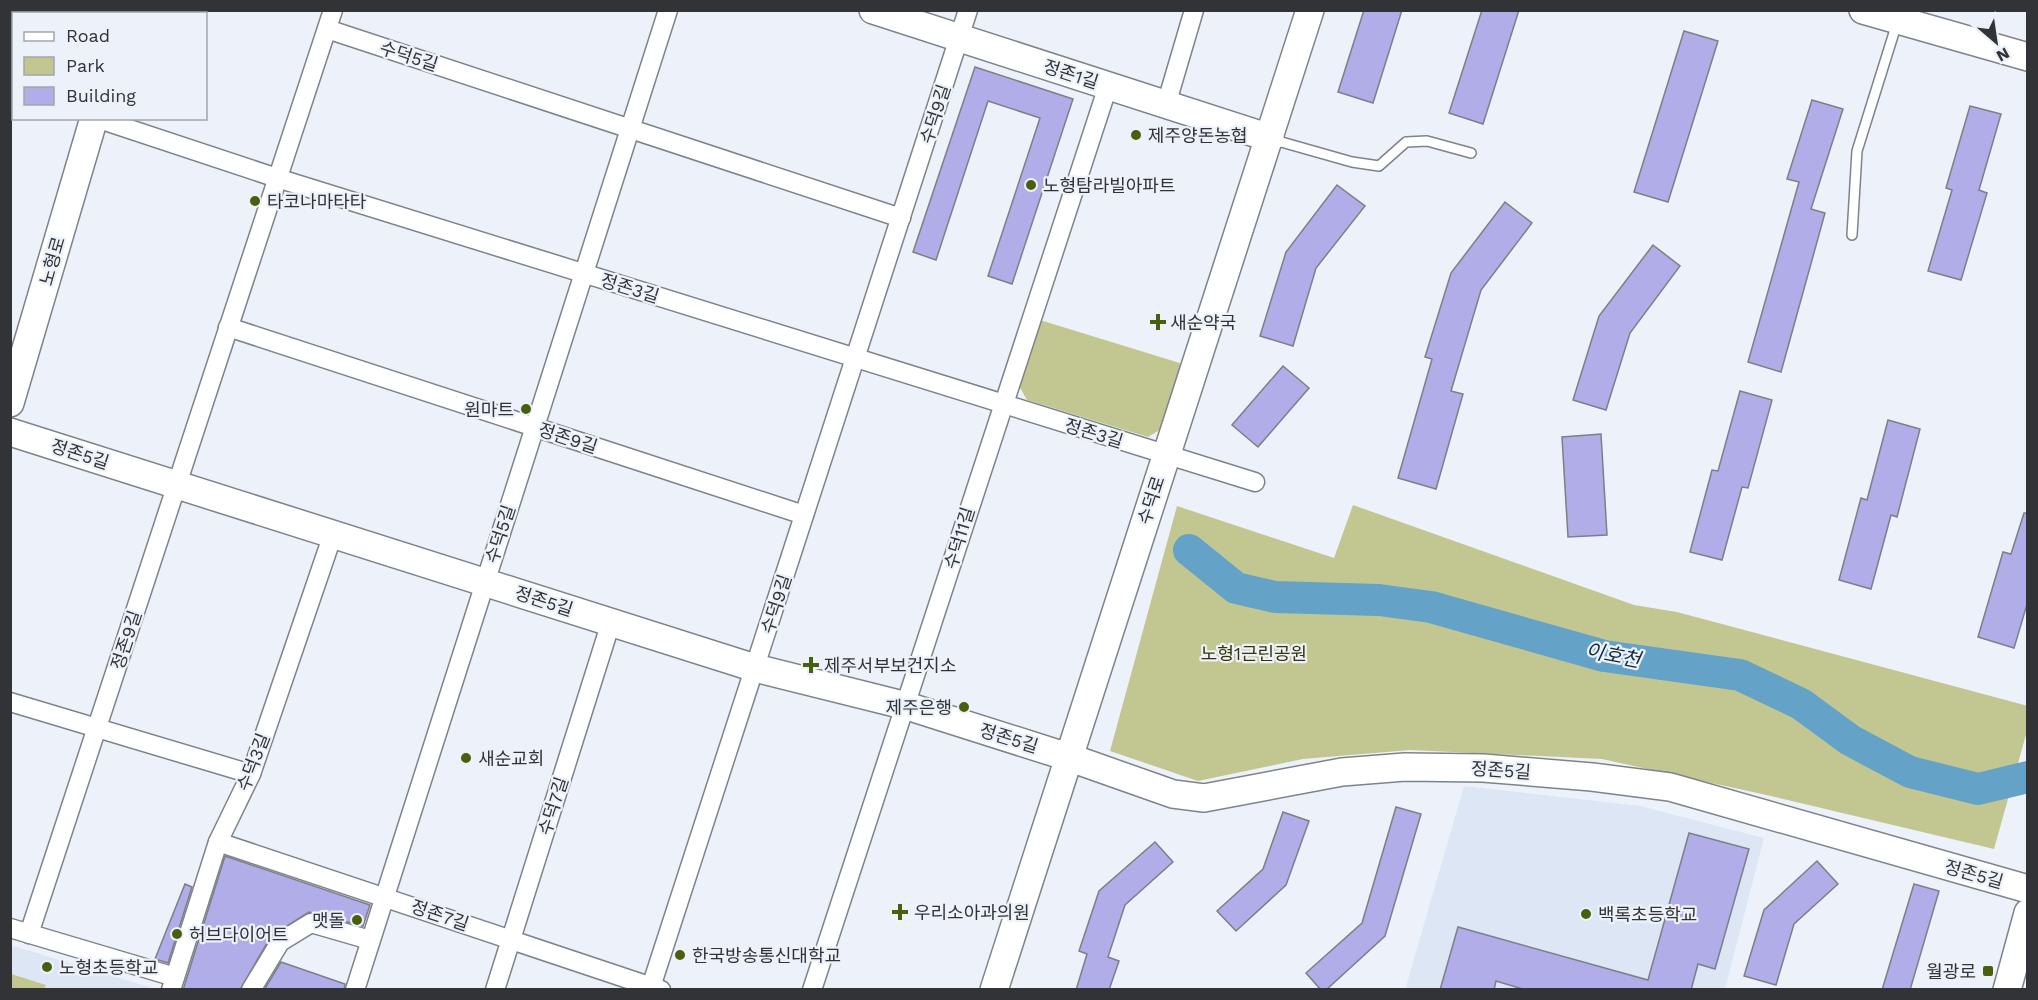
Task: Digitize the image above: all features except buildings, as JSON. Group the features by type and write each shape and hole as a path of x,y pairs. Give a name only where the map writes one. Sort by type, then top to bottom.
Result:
{"street":[{"name":"정존9길","path":"29,934 333,10"},
{"name":"수덕5길","path":"355,990 668,10"},
{"name":"정존1길","path":"873,10 1270,138"},
{"name":"수덕9길","path":"654,988 968,10"},
{"path":"1166,105 1194,10"},
{"name":"수덕로","path":"994,990 1310,10"},
{"path":"1863,10 2028,57"},
{"name":"수덕5길","path":"327,29 629,128"},
{"name":"수덕11길","path":"812,990 907,706 1001,404 1108,86"},
{"name":"노형로","path":"12,392 94,120"},
{"name":"정존3길","path":"101,120 278,178 1255,482"},
{"path":"629,128 901,218"},
{"name":"정존9길","path":"228,327 804,515"},
{"name":"정존5길","path":"10,432 755,668 907,706 1068,757 1173,794 1204,798 1342,772 1405,767 1505,770 1671,787 2028,889"},
{"name":"수덕3길","path":"173,983 218,842 251,774 333,534"},
{"name":"수덕7길","path":"495,990 611,622"},
{"path":"10,702 251,774"},
{"name":"정존7길","path":"218,842 385,896 654,988"},
{"path":"2007,990 2028,913"},
{"path":"251,990 280,942 311,923 370,940"},
{"path":"10,928 173,983"}],"lane":[{"path":"1852,235 1857,151 1898,21"},
{"path":"1270,138 1352,162 1379,166 1406,142 1427,141 1471,153"}],"shaded area":[{"name":"백록초등학교","path":"1464,786 1640,806 1764,838 1725,989 1405,990"},
{"name":"노형초등학교","path":"10,945 156,989 11,989"}],"green space":[{"path":"1040,320 1183,364 1163,428 1148,437 1027,400 1019,386"},
{"name":"노형1근린공원","path":"1353,505 1634,605 1677,612 2028,706 2027,731 1994,849 1602,759 1410,750 1303,759 1198,781 1110,751 1177,506 1334,558"},
{"path":"11,974 46,985 44,989 11,989"}],"waterway":[{"name":"이호천","path":"1189,550 1236,588 1275,597 1379,600 1431,607 1604,656 1740,675 1801,704 1850,740 1910,772 1978,789 2028,777"}],"place":[{"name":"제주양돈농협","path":"1136,135"},
{"name":"노형탐라빌아파트","path":"1031,185"},
{"name":"타코나마타타","path":"255,201"},
{"name":"새순약국","path":"1158,322"},
{"name":"원마트","path":"526,409"},
{"name":"제주서부보건지소","path":"811,665"},
{"name":"제주은행","path":"964,707"},
{"name":"새순교회","path":"466,758"},
{"name":"우리소아과의원","path":"900,912"},
{"name":"백록초등학교","path":"1586,914"},
{"name":"맷돌","path":"357,920"},
{"name":"허브다이어트","path":"177,934"},
{"name":"한국방송통신대학교","path":"680,955"},
{"name":"노형초등학교","path":"47,967"},
{"name":"월광로","path":"1988,971"}]}
